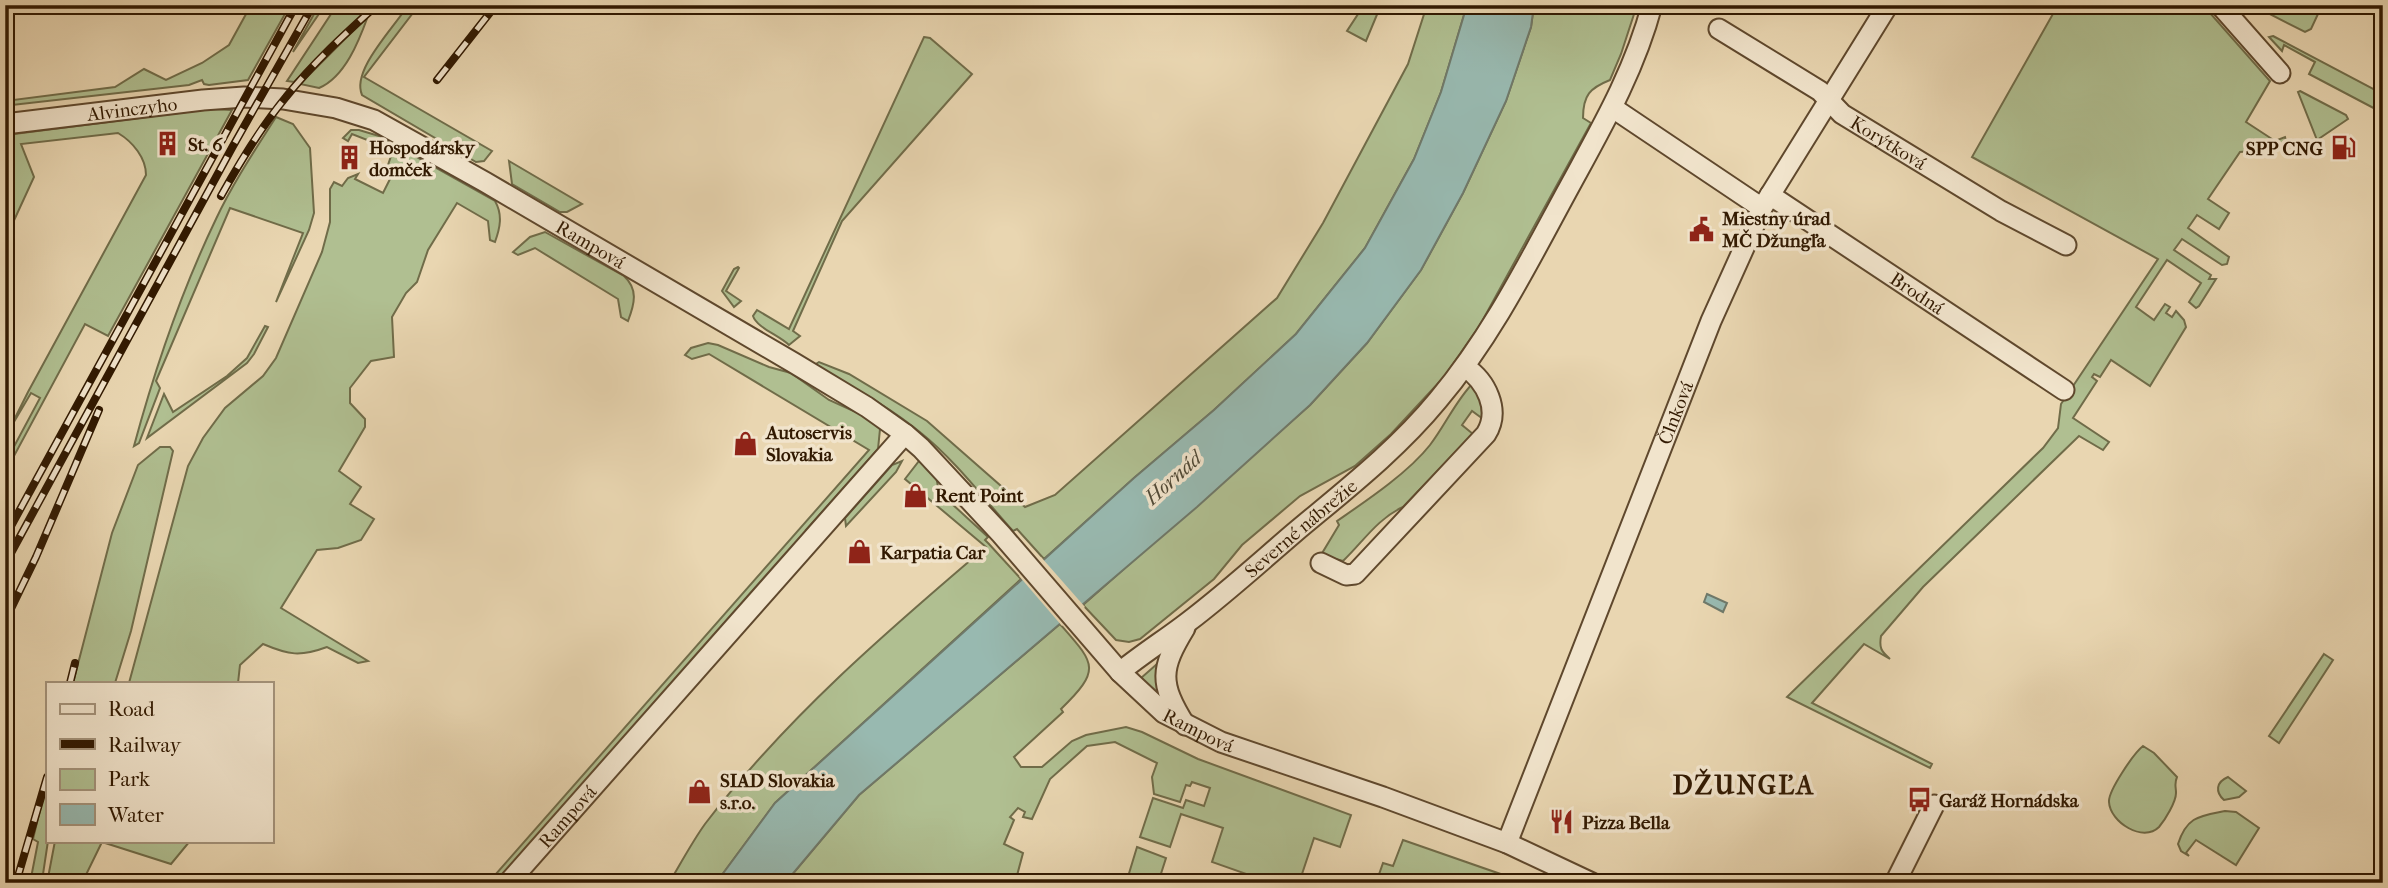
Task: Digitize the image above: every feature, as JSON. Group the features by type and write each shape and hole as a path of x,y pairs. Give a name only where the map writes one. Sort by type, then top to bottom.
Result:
{"street":[{"name":"Severné nábrežie","path":"1120,672 1189,621 1396,446 1465,367 1513,292 1613,108 1640,45 1652,5"},
{"name":"Člnková","path":"1507,843 1710,321 1766,201 1888,5"},
{"path":"2220,5 2280,73"},
{"name":"Korýtková","path":"1719,29 1820,91 1842,114 2001,211 2066,245"},
{"name":"Alvinczyho","path":"5,124 203,100 260,98"},
{"name":"Rampová","path":"260,98 336,108 374,120 400,133 867,407 921,448 1001,534 1120,672 1164,713 1185,726 1221,742 1507,843 1592,883"},
{"name":"Brodná","path":"1613,108 1766,201 2064,390"},
{"path":"1321,563 1346,575 1355,574 1486,434 1492,421 1485,387 1478,376 1465,367"},
{"name":"Rampová","path":"508,883 905,434"},
{"path":"1185,726 1171,702 1165,670 1170,654 1189,621"},
{"path":"1895,883 1934,804"}],"green space":[{"path":"251,5 290,5 248,80 209,85 202,80 189,85 12,105 5,101 115,87 144,69 166,80 202,63 229,45"},
{"path":"319,5 325,5 293,52"},
{"path":"337,5 372,5 294,82 287,81"},
{"path":"408,5 419,5 364,77 492,151 484,161 476,162 362,95 360,85 368,61"},
{"path":"1364,5 1381,5 1366,41 1347,31"},
{"path":"1427,5 1467,5 1441,92 1414,159 1365,248 1296,334 1044,559 1017,529 1013,531 958,468 921,433 884,406 817,367 819,362 849,374 927,421 1025,507 1055,495 1277,298 1323,223 1408,64"},
{"path":"1534,5 1637,5 1610,80 1593,89 1584,103 1583,118 1591,123 1480,325 1444,377 1391,434 1355,466 1300,496 1242,545 1214,579 1140,639 1129,642 1116,640 1083,605 1310,405 1367,343 1421,270 1463,193 1506,101 1531,27"},
{"path":"2058,5 2203,5 2270,81 2246,122 2275,141 2285,137 2288,148 2240,152 2208,199 2229,213 2219,229 2197,215 2188,228 2229,257 2227,264 2222,265 2182,239 2174,250 2211,275 2209,279 2216,279 2199,306 2196,308 2189,302 2201,283 2167,260 2136,307 2154,320 2165,304 2170,307 2166,313 2172,317 2176,311 2186,327 2150,386 2111,360 2100,377 2094,374 2092,377 2097,381 2073,418 2109,442 2103,450 2079,436 1923,587 1881,636 1881,649 1890,659 1864,644 1812,703 1932,764 1930,768 1787,697 2043,448 2058,428 2061,404 2158,259 1972,157"},
{"path":"2259,5 2299,5 2318,14 2311,29 2305,32 2258,8"},
{"path":"368,16 355,47 336,76 319,88 300,84"},
{"path":"2273,36 2383,94 2383,113 2309,74 2315,62 2284,45 2282,51 2269,37"},
{"path":"924,37 930,38 972,74 842,221 793,331 800,336 789,345 759,324 753,316 757,310 789,329"},
{"path":"2298,92 2346,115 2348,119 2317,140"},
{"path":"210,109 232,110 108,336 85,324 14,456 10,454 40,398 31,393 8,432 146,175 138,151 118,133 21,144 34,177 5,240 5,139 14,134"},
{"path":"276,117 293,124 310,148 314,213 309,230 276,302 303,233 230,208 156,381 160,388 139,443 134,446 151,388 191,274 244,167"},
{"path":"351,130 379,136 495,201 500,216 495,242 490,240 488,221 457,203 428,250 417,282 406,293 392,317 394,357 371,361 350,388 350,403 365,419 365,427 339,471 361,487 350,504 374,519 361,540 338,548 317,550 281,608 368,661 358,663 327,647 295,653 280,651 263,644 240,665 238,682 129,682 188,466 203,438 225,408 263,376 276,358 322,252 330,222 330,189 334,182 342,186 348,178 358,174 355,179 383,193 392,175 386,171 393,150 352,134 348,141 343,138"},
{"path":"509,161 582,204 567,212 560,212 512,184"},
{"path":"545,232 624,276 632,286 634,297 628,321 621,317 618,299 535,248 518,255 513,252 530,237"},
{"path":"738,267 726,291 741,301 734,307 722,291 734,269"},
{"path":"265,326 268,327 247,363 147,438 164,394 173,412 227,376 247,358"},
{"path":"708,343 791,373 829,400 869,418 880,429 878,449 806,530 808,532 497,883 488,883 869,450 709,354 692,359 685,355 691,348"},
{"path":"1474,382 1482,403 1483,419 1472,411 1462,425 1473,434 1403,507 1378,524 1343,561 1321,555 1339,525 1337,521 1386,486 1421,455"},
{"path":"160,447 170,447 173,451 131,631 115,682 73,682 112,533 138,465"},
{"path":"902,461 896,472 846,526 845,518 892,465"},
{"path":"919,461 936,476 939,492 988,537 985,540 1021,579 775,803 716,883 669,883 705,824 769,748 874,644 986,547 905,479"},
{"path":"1060,624 1087,658 1088,675 1061,709 1063,712 1014,757 1021,767 1042,767 1072,741 1086,735 1126,727 1198,759 1351,815 1340,847 1314,838 1299,883 1272,883 1212,862 1223,828 1181,814 1170,847 1140,837 1153,798 1183,808 1186,800 1204,806 1210,788 1192,782 1190,786 1186,785 1180,802 1154,794 1152,777 1157,763 1115,742 1087,746 1050,779 1032,819 1023,817 1025,812 1018,808 1010,817 1014,820 1004,844 1023,853 1015,883 785,883 859,795"},
{"path":"2324,654 2333,660 2279,743 2269,736"},
{"path":"1157,664 1161,699 1141,678"},
{"path":"2143,746 2154,753 2177,777 2176,797 2167,816 2159,827 2145,833 2121,823 2115,817 2109,802 2122,772"},
{"path":"2228,777 2246,791 2239,797 2224,800 2218,787"},
{"path":"46,785 48,842 42,881 30,883 38,842 33,839"},
{"path":"2225,811 2236,812 2259,828 2236,865 2196,840 2186,853 2189,856 2181,851 2178,844 2190,823 2202,816"},
{"path":"1403,840 1512,878 1518,883 1376,883 1383,863 1393,866"},
{"path":"55,842 102,842 82,883 47,883"},
{"path":"102,842 189,842 171,864"},
{"path":"1137,847 1166,858 1158,883 1128,883"}],"water":[{"name":"Hornád","path":"1467,5 1534,5 1531,27 1506,101 1463,193 1421,270 1367,343 1310,405 1197,507 859,795 785,883 716,883 775,803 1296,334 1365,248 1414,159 1441,92"},
{"path":"1707,594 1727,603 1723,612 1704,602"}],"pier":[{"path":"1041,557 1085,607 1062,626 1019,576"}],"railway":[{"path":"5,537 296,5"},
{"path":"5,564 313,5"},
{"path":"221,196 251,145 296,84 377,5"},
{"path":"437,80 496,5"},
{"path":"5,621 36,557 99,410"},
{"path":"70,682 75,663"},
{"path":"16,883 46,780"}],"place":[{"name":"St. 6","path":"168,144"},
{"name":"SPP CNG","path":"2343,148"},
{"name":"Hospodársky domček","path":"349,158"},
{"name":"Miestny úrad MČ Džungľa","path":"1702,229"},
{"name":"Autoservis Slovakia","path":"746,443"},
{"name":"Rent Point","path":"915,495"},
{"name":"Karpatia Car","path":"860,552"},
{"name":"SIAD Slovakia s.r.o.","path":"700,791"},
{"name":"Garáž Hornádska","path":"1919,800"},
{"name":"Pizza Bella","path":"1562,822"}],"district":[{"name":"DŽUNGĽA","path":"1744,785"}]}
